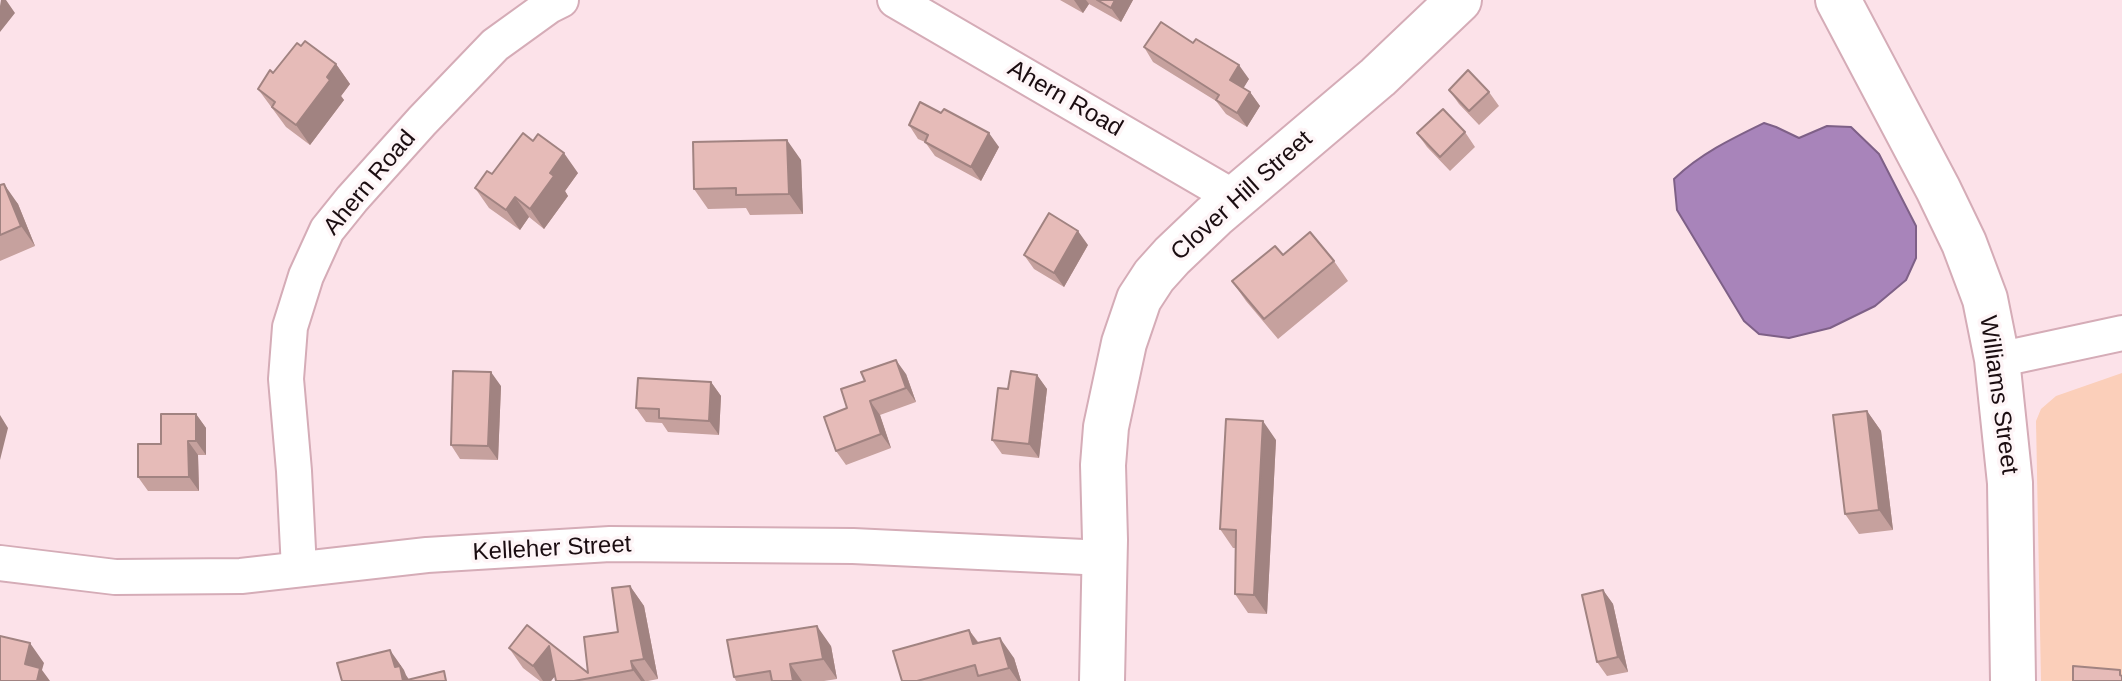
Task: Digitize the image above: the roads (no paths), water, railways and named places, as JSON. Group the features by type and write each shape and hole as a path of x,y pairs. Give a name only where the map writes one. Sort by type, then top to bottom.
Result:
{"street":[{"name":"Ahern Road","path":"299,569 286,379 290,327 311,264 327,230 422,121 495,45 561,0"},
{"name":"Ahern Road","path":"895,0 1235,198"},
{"name":"Clover Hill Street","path":"1102,681 1105,558 1103,465 1106,427 1130,320 1139,299 1154,276 1182,246 1378,77 1459,0"},
{"name":"Williams Street","path":"1838,0 1890,95 1964,243 1985,299 1997,360 2010,483 2013,681"},
{"path":"1997,360 2122,333"},
{"name":"Kelleher Street","path":"0,563 115,577 241,576 427,555 610,544 853,546 1105,558"}]}
